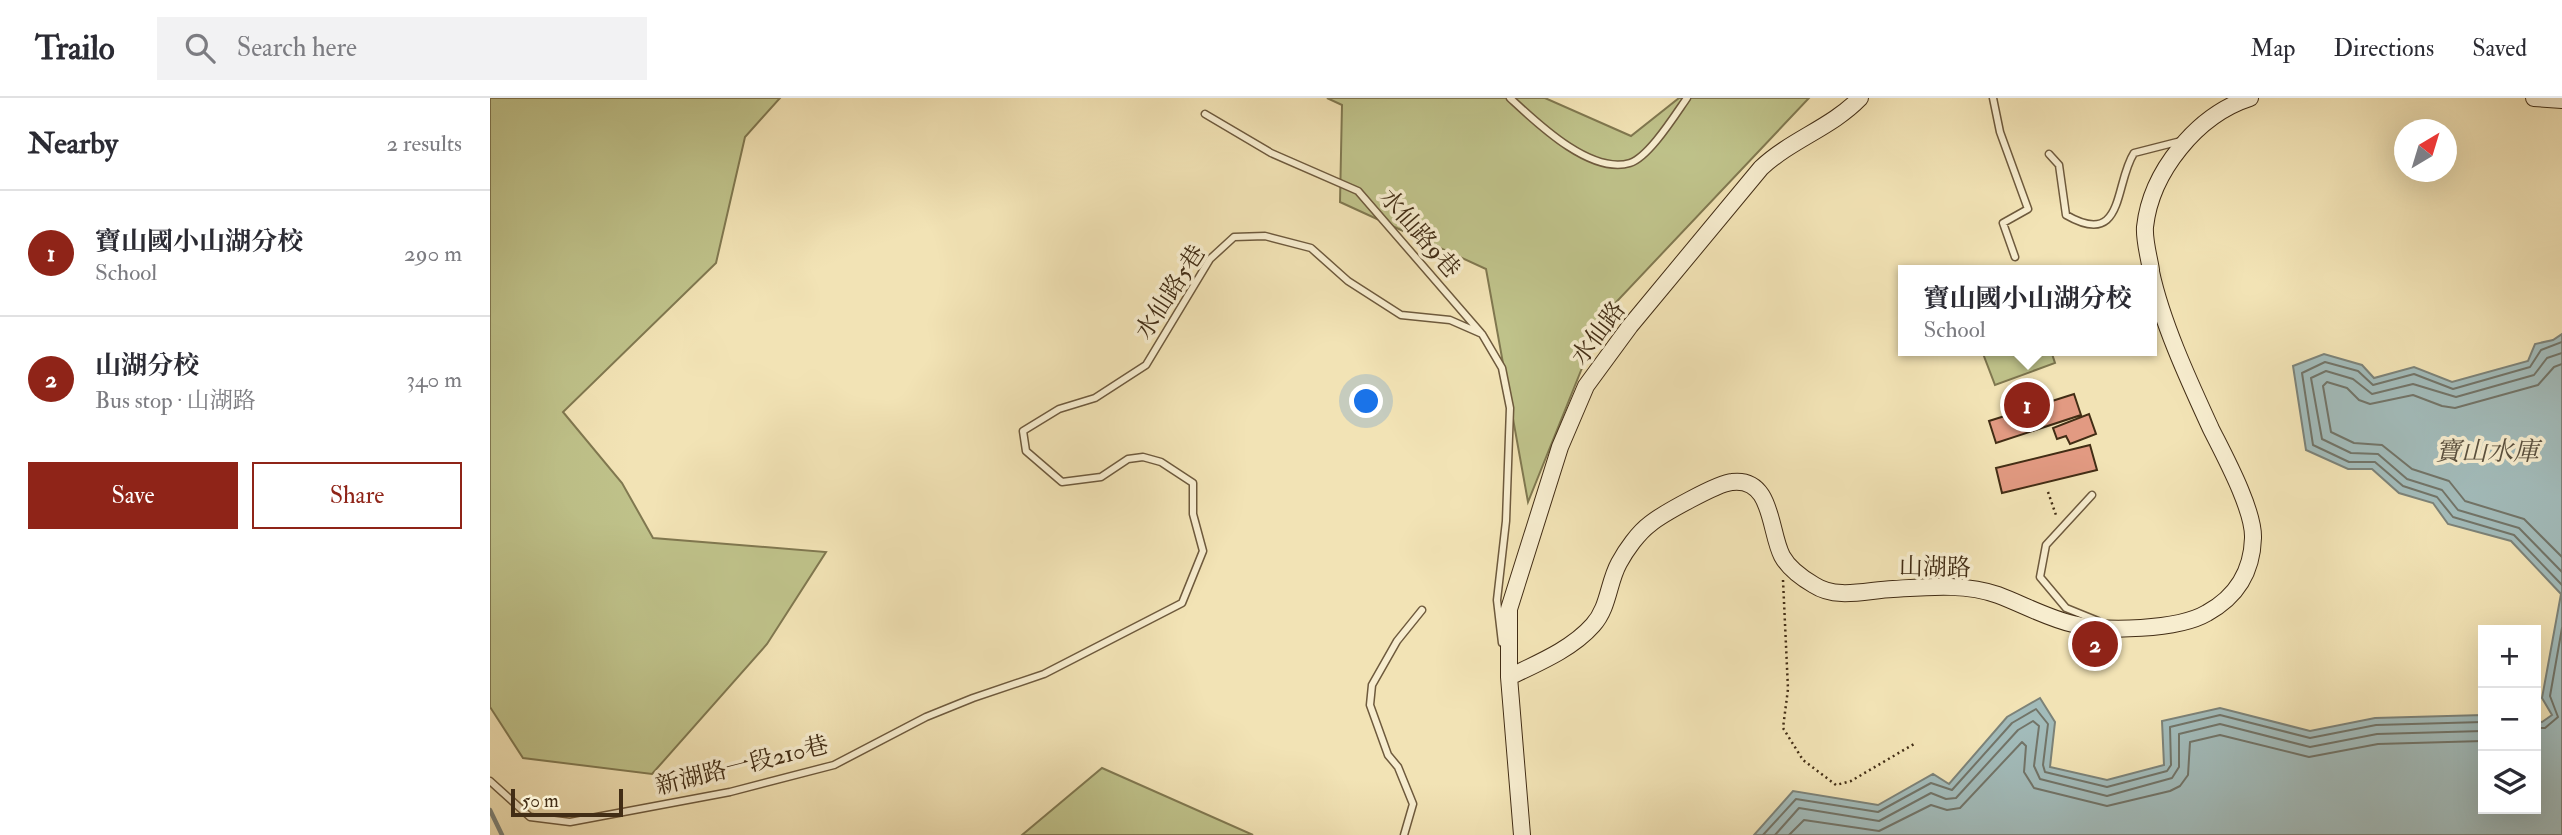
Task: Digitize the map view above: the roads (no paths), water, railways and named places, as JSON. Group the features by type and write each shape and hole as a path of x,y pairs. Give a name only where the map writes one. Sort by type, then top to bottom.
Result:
{"street":[{"name":"水仙路","path":"1522,835 1509,677 1509,609 1560,447 1586,386 1630,326 1761,168 1784,147 1830,124 1860,98"},
{"name":"山湖路","path":"2150,265 2145,229 2152,199 2186,139 2211,120 2250,98"},
{"path":"2534,98 2562,100"},
{"name":"山湖路","path":"1509,677 1580,638 1596,623 1608,600 1617,565 1650,524 1704,492 1730,482 1746,482 1763,496 1782,556 1794,571 1817,588 1841,594 1892,589 1965,587 1995,594 2073,625 2112,627 2166,625 2200,617 2227,602 2241,584 2250,561 2253,534 2236,480 2184,368 2157,289"}],"lane":[{"path":"1510,98 1553,138 1603,163 1630,163 1651,146 1687,98"},
{"path":"1993,98 2000,132 2028,209 2003,223 2015,257"},
{"name":"水仙路9巷","path":"1205,114 1270,153 1358,191 1482,334"},
{"path":"2049,154 2059,165 2066,215 2093,225 2105,222 2118,206 2126,165 2134,153 2186,139"},
{"name":"水仙路5巷","path":"1044,674 1182,603 1203,551 1193,514 1193,483 1161,462 1143,457 1128,459 1101,477 1062,482 1026,451 1023,431 1059,409 1095,398 1146,365 1210,259 1234,237 1265,236 1311,248 1348,282 1401,315 1450,320 1482,334"},
{"path":"1482,334 1502,368 1510,408 1506,521 1497,600 1509,677"},
{"path":"2092,495 2046,545 2040,577 2067,608 2112,627"},
{"path":"1404,835 1413,804 1398,767 1388,755 1370,705 1372,685 1397,641 1422,610"},
{"name":"新湖路一段210巷","path":"490,781 530,817 570,822 607,817 730,792 834,765 926,717 972,698 1044,674"}],"water":[{"name":"寶山水庫","path":"2562,334 2562,835 1754,835 1793,791 1878,805 1933,774 1949,784 2007,717 2040,698 2055,722 2050,767 2107,780 2164,765 2162,721 2220,708 2310,731 2375,718 2478,715 2478,814 2541,814 2541,722 2552,715 2542,698 2561,594 2511,541 2448,524 2433,503 2399,493 2372,469 2348,469 2306,450 2293,366 2324,354 2362,365 2374,378 2414,367 2452,382 2528,361 2535,344 2553,340"}],"waterway":[{"path":"490,810 502,835"}],"place":[{"name":"寶山國小山湖分校","path":"2027,405"},
{"name":"山湖分校","path":"2095,644"}]}
